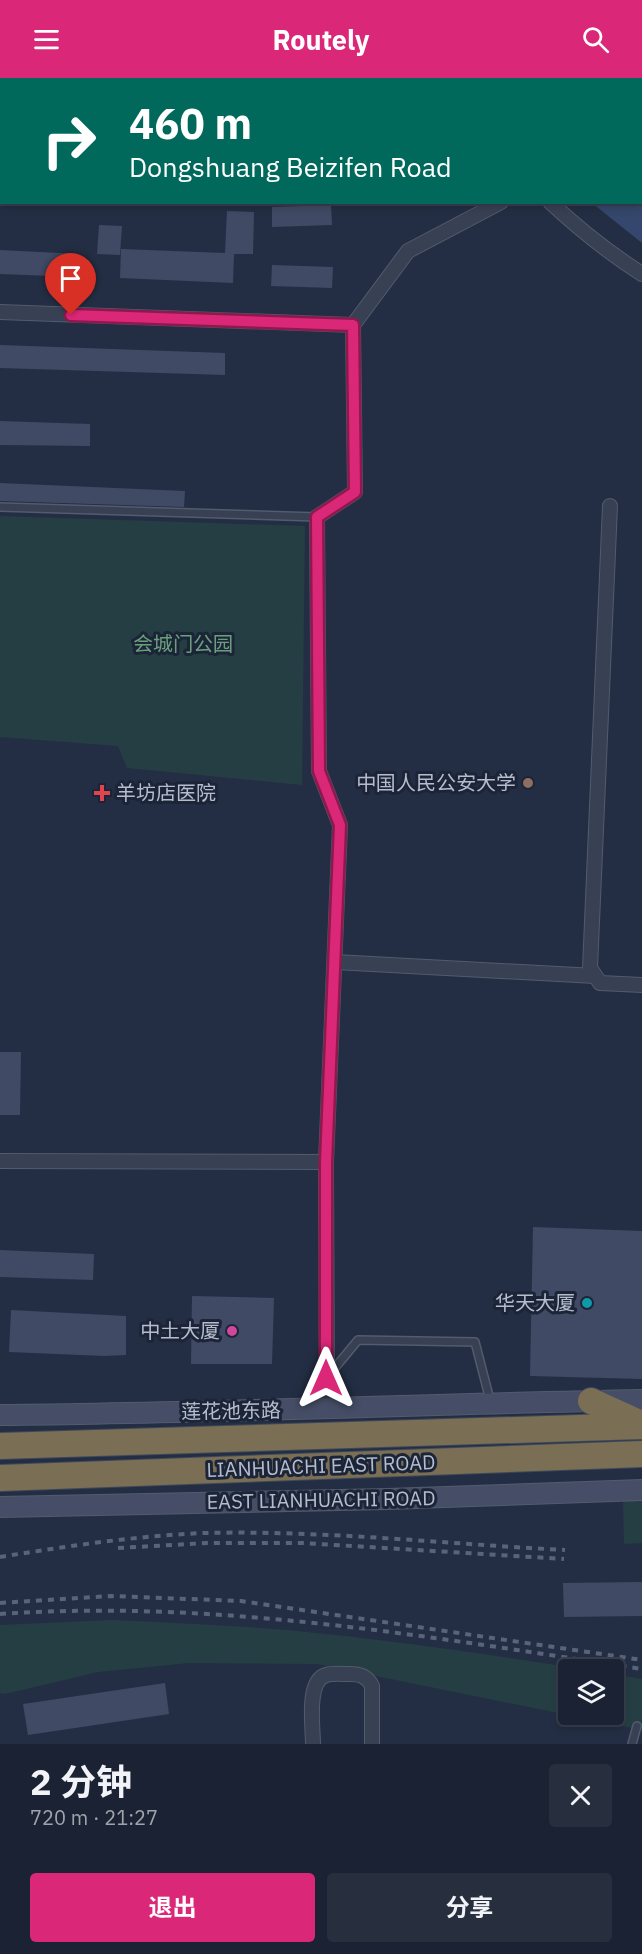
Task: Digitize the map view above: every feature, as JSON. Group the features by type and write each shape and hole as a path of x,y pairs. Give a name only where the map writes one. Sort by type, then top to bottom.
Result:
{"highway":[{"path":"591,1401 642,1425"},
{"name":"LIANHUACHI EAST ROAD","path":"0,1446 642,1425"},
{"name":"LIANHUACHI EAST ROAD","path":"0,1478 642,1454"}],"street":[{"path":"327,1409 326,1162 340,825 319,771 317,517 355,492 353,325 408,251 497,204"},
{"path":"552,204 579,230 642,274"},
{"path":"0,312 353,325"},
{"path":"610,506 590,968 600,983 642,985"},
{"path":"335,962 595,976"},
{"path":"0,1161 326,1162"},
{"name":"莲花池东路","path":"0,1415 642,1400"},
{"name":"EAST LIANHUACHI ROAD","path":"0,1507 642,1490"},
{"path":"313,1744 313,1692 318,1680 327,1674 363,1676 370,1681 372,1686 372,1744"}],"lane":[{"path":"0,507 317,517"},
{"path":"326,1378 358,1340 475,1342 490,1403"},
{"path":"632,1744 637,1725"}],"green space":[{"name":"会城门公园","path":"0,516 305,526 302,785 127,768 118,746 0,737"},
{"path":"642,1498 642,1543 624,1544 623,1499"},
{"path":"112,1620 248,1627 374,1639 558,1665 558,1713 317,1664 189,1663 98,1672 5,1694 0,1693 0,1625"},
{"path":"624,1676 642,1679 642,1730 617,1725 624,1725"}],"water":[{"path":"593,204 642,204 642,243"}],"building":[{"path":"331,205 332,225 272,227 272,207"},
{"path":"227,211 254,212 253,254 234,254 233,283 120,278 121,249 225,253"},
{"path":"99,225 122,226 120,255 97,254"},
{"path":"0,250 79,254 78,277 0,274"},
{"path":"272,265 333,267 332,288 271,286"},
{"path":"0,345 225,353 225,375 0,368"},
{"path":"0,421 90,424 90,446 0,445"},
{"path":"0,483 185,491 184,507 0,501"},
{"path":"0,1052 21,1052 20,1115 0,1115"},
{"name":"华天大厦","path":"533,1227 642,1231 642,1379 530,1376"},
{"path":"0,1250 94,1254 93,1280 0,1277"},
{"name":"中土大厦","path":"192,1296 274,1298 272,1364 191,1364"},
{"path":"11,1310 126,1316 126,1355 9,1352"},
{"path":"642,1582 642,1616 564,1617 563,1583"},
{"path":"165,1683 169,1714 28,1735 23,1704"}],"railway":[{"path":"0,1557 102,1542 204,1533 339,1535 565,1550"},
{"path":"118,1548 207,1543 303,1543 564,1559"},
{"path":"0,1603 110,1596 241,1601 642,1660"},
{"path":"0,1614 81,1611 242,1616 402,1634 642,1669"}],"place":[{"name":"中国人民公安大学","path":"528,783"},
{"name":"羊坊店医院","path":"102,793"},
{"name":"华天大厦","path":"587,1303"},
{"name":"中土大厦","path":"232,1331"}],"route":[{"path":"71,315 353,325 355,492 317,517 319,771 340,825 326,1162 326,1378"}]}
